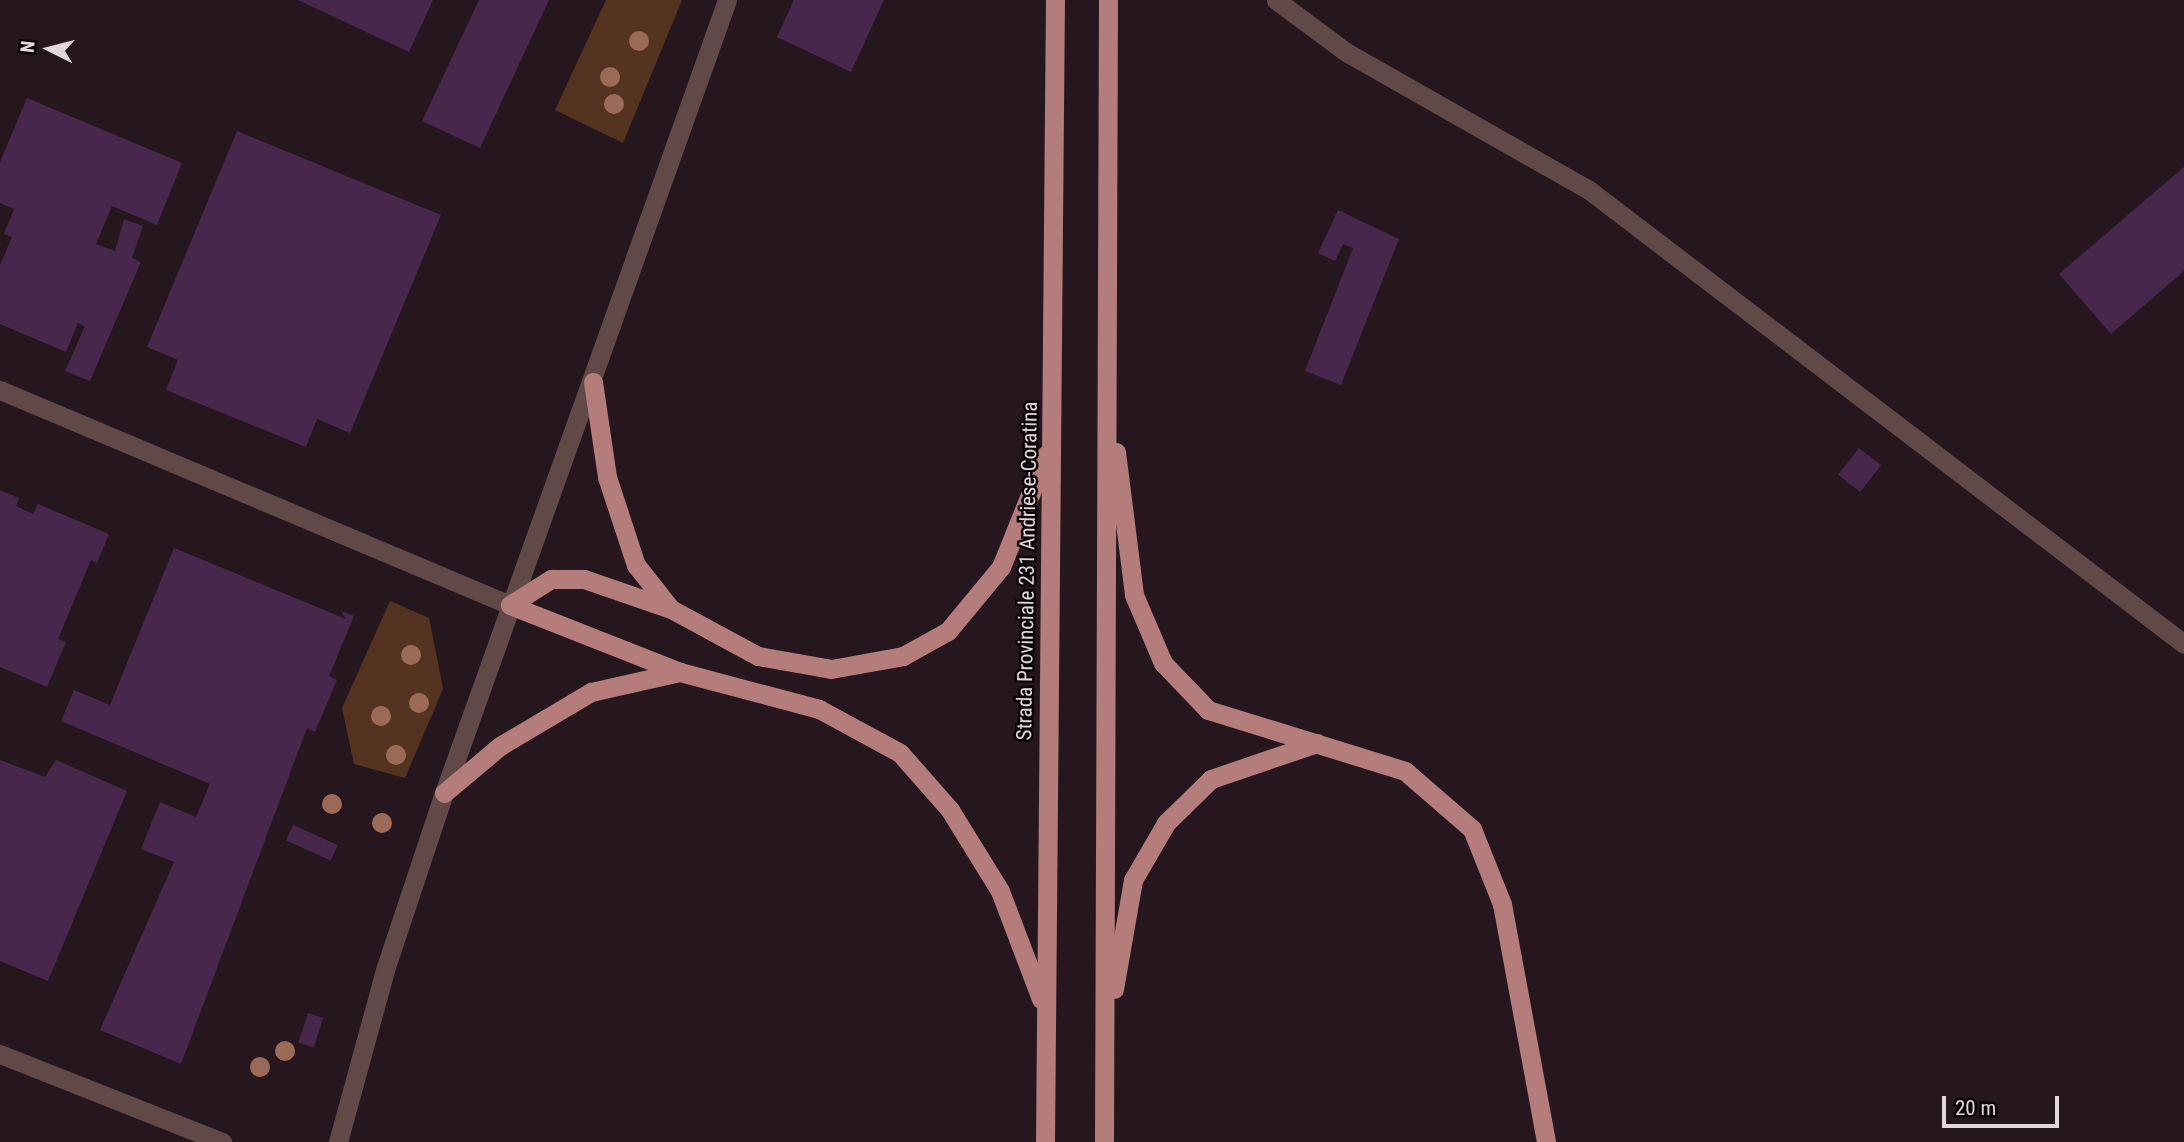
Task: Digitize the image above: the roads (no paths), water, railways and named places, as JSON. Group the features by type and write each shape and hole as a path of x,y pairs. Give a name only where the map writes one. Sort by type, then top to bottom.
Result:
{"highway":[{"name":"Strada Provinciale 231 Andriese-Coratina","path":"1045,1142 1055,0"},
{"path":"1104,1142 1108,0"},
{"path":"1106,368 1134,595 1163,663 1208,710 1405,771 1472,829 1502,904 1546,1142"},
{"path":"593,382 607,477 636,565 671,609"},
{"path":"510,605 551,579 583,579 671,609 758,656 831,669 904,656 948,631 1001,567 1051,444"},
{"path":"510,605 680,672 746,685 819,709 900,753 950,810 1000,891 1045,1011"},
{"path":"443,793 500,746 591,692 680,672"},
{"path":"1104,1041 1133,880 1166,823 1211,779 1317,743"}],"street":[{"path":"338,1142 385,970 443,793 593,382 727,0"},
{"path":"1276,0 1346,52 1589,190 2184,644"},
{"path":"0,390 510,605"},
{"path":"0,1054 222,1142"}]}
